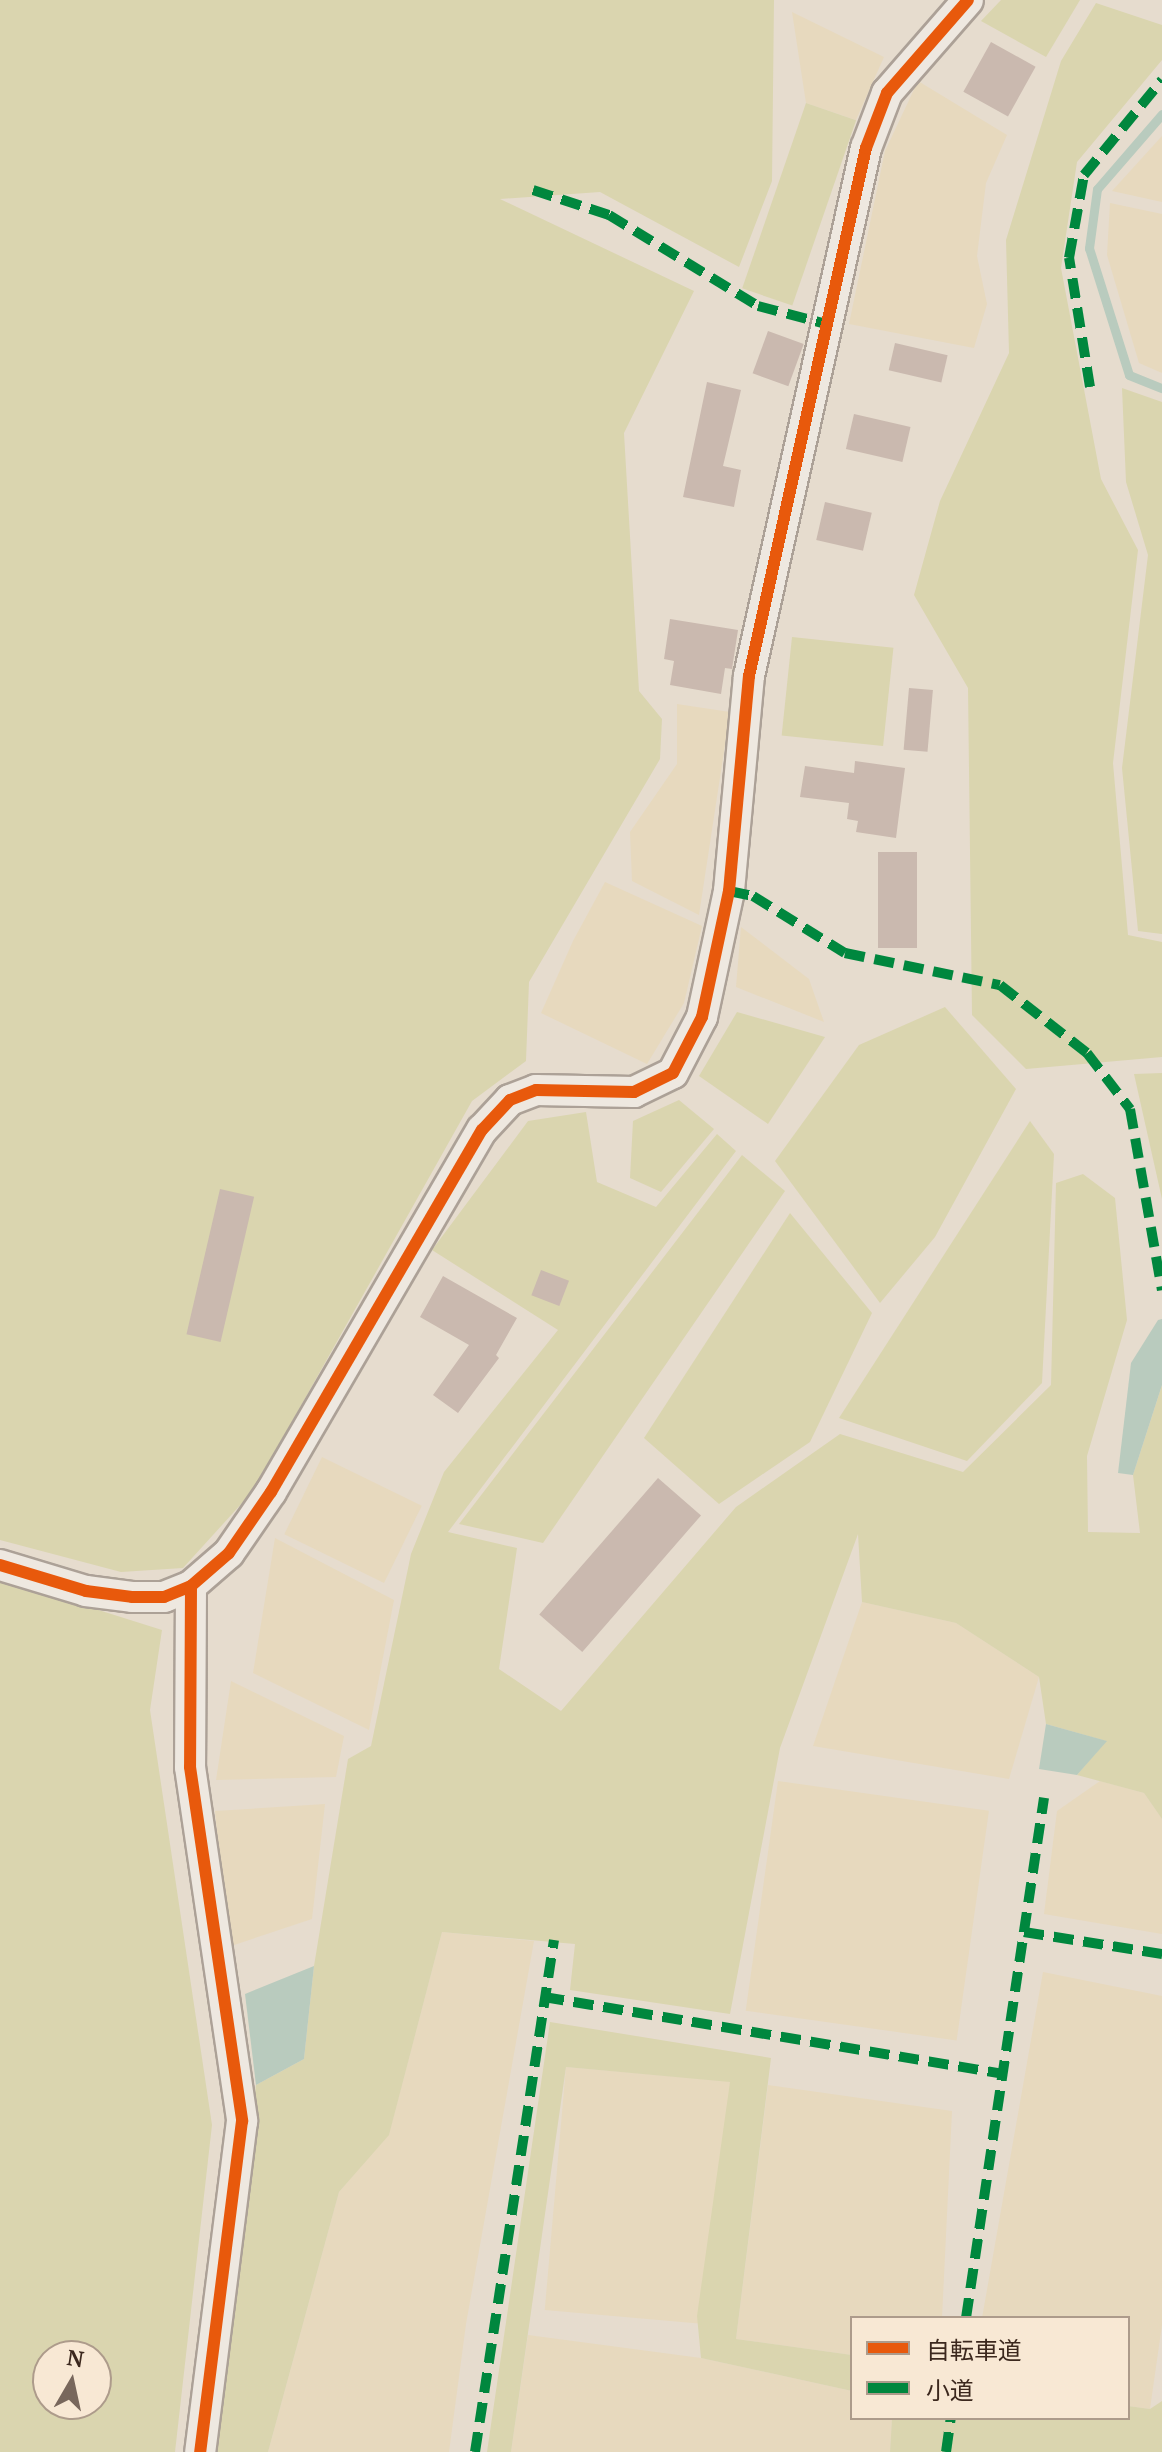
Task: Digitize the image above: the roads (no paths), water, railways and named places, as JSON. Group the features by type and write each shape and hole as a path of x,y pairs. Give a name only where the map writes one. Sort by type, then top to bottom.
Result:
{"street":[{"path":"0,1565 86,1591 132,1597 164,1597 191,1586 229,1553 271,1492 482,1130 510,1100 536,1090 634,1092 673,1073 702,1017 729,891 749,676 866,148 887,93 968,0"},
{"path":"191,1586 190,1767 242,2121 200,2452"}],"waterway":[{"path":"1162,114 1097,189 1089,248 1129,375 1162,388"}]}
